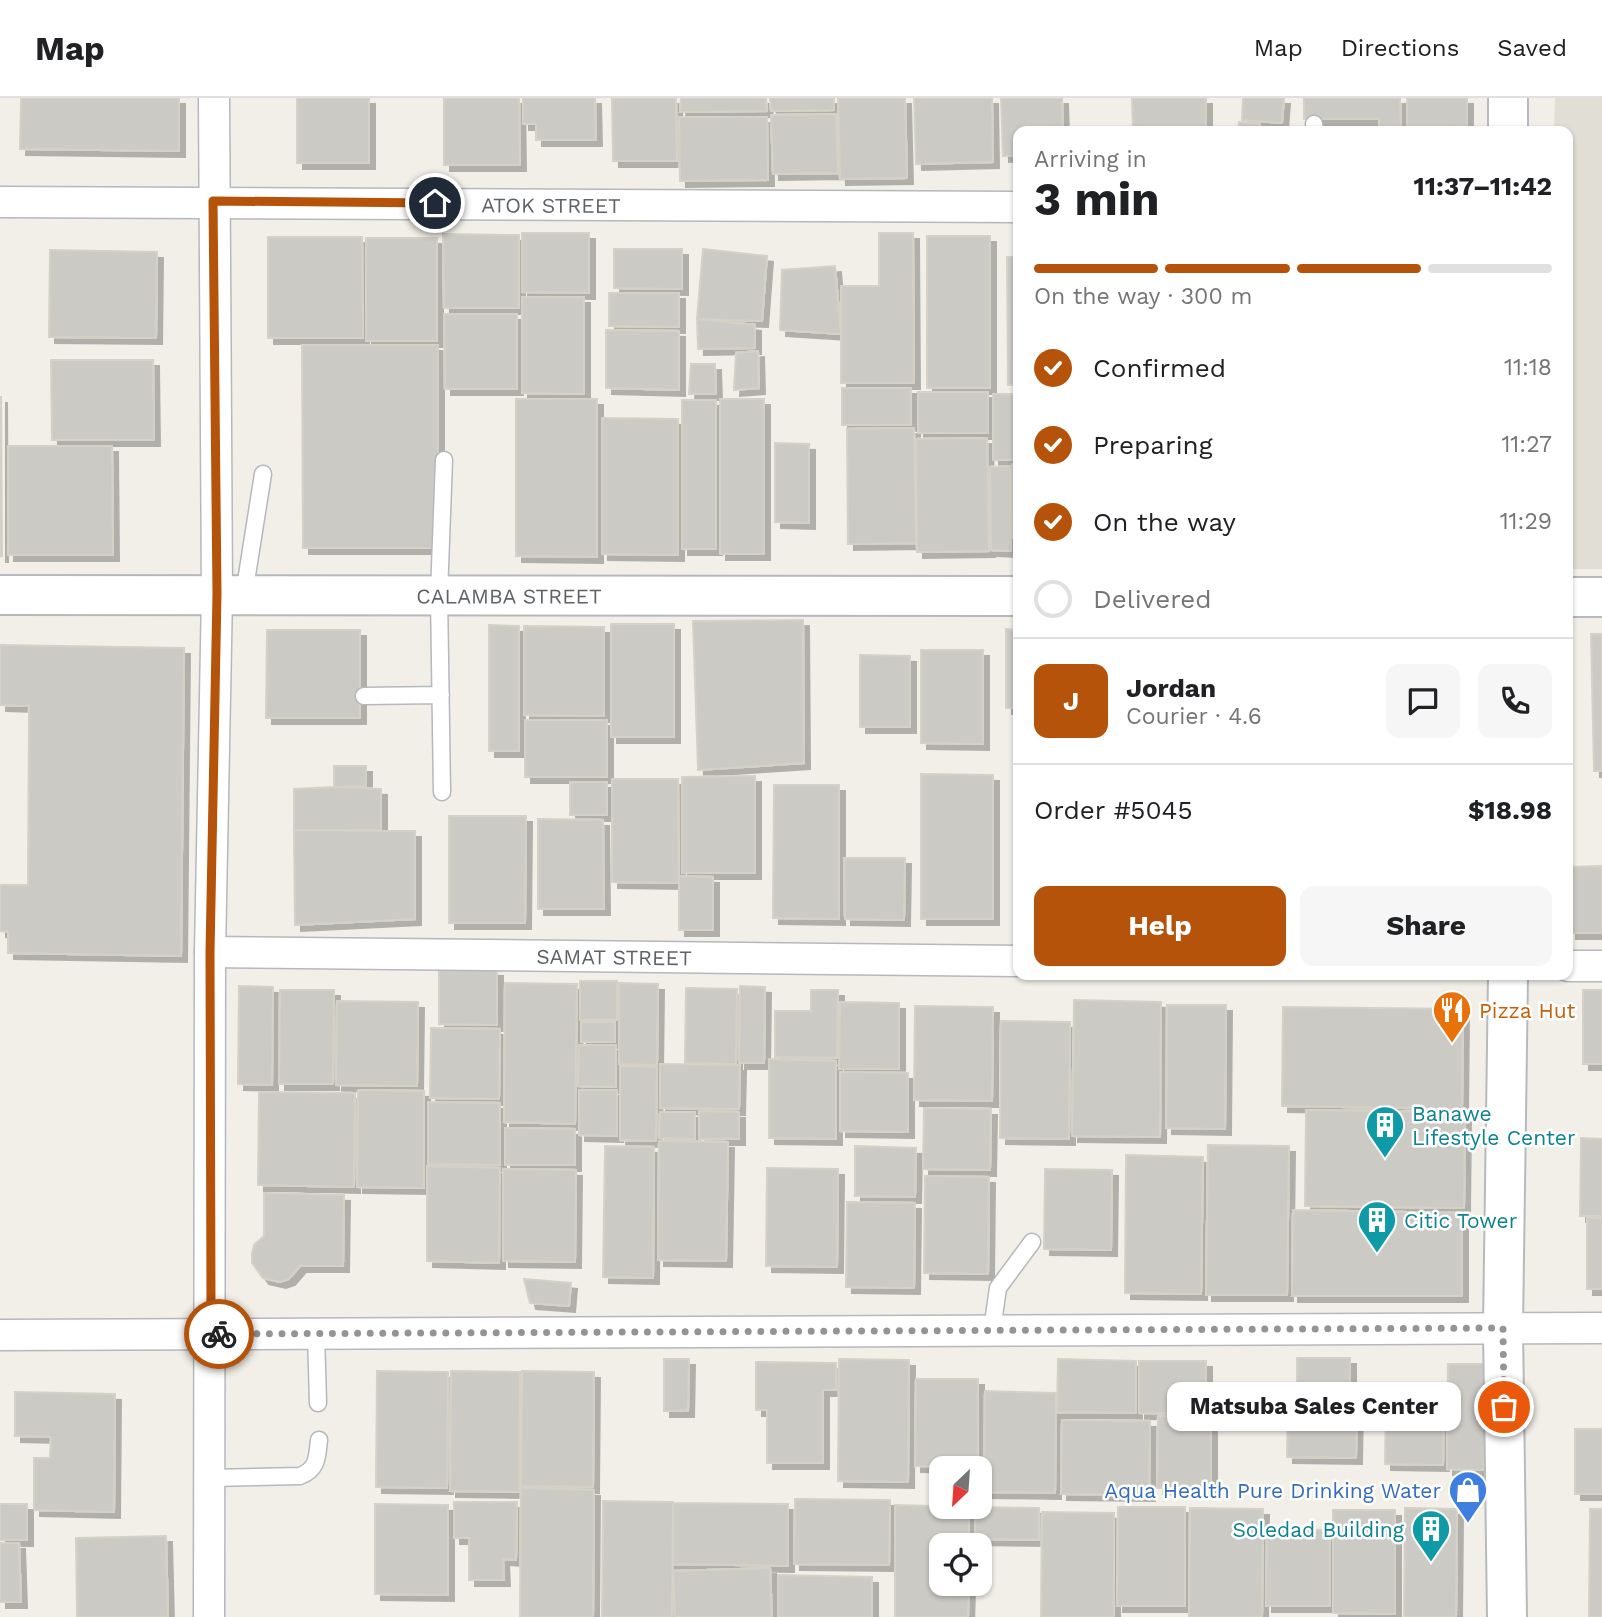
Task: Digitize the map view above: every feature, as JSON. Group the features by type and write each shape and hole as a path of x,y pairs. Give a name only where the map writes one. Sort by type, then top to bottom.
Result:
{"street":[{"path":"209,1617 210,952 230,594 213,201 214,98"},
{"path":"1508,98 1508,126"},
{"name":"ATOK STREET","path":"0,202 1013,207"},
{"name":"CALAMBA STREET","path":"0,595 1013,596"},
{"path":"1573,597 1602,597"},
{"name":"SAMAT STREET","path":"210,952 1013,961"},
{"path":"1573,966 1602,966"},
{"path":"1507,1617 1503,1328 1508,980"},
{"path":"0,1335 1602,1328"}],"lane":[{"path":"442,792 439,594 444,460"},
{"path":"230,594 263,474"},
{"path":"364,696 441,695"},
{"path":"992,1330 998,1288 1032,1242"},
{"path":"316,1333 318,1403"},
{"path":"211,1478 300,1476 310,1472 317,1463 319,1440"}],"shaded area":[{"path":"1555,98 1602,98 1602,569 1573,569 1573,126 1554,126"}],"building":[{"path":"21,98 179,98 179,151 20,149"},
{"path":"297,98 369,98 369,163 297,163"},
{"path":"444,98 519,98 520,165 444,165"},
{"path":"523,98 595,98 596,140 536,140 536,124 523,124"},
{"path":"612,98 676,98 677,161 613,161"},
{"path":"681,98 766,98 767,111 680,112"},
{"path":"770,98 834,98 834,110 771,111"},
{"path":"838,98 905,98 907,178 840,179"},
{"path":"914,98 992,98 993,162 916,164"},
{"path":"1001,98 1062,98 1063,126 1013,126 1013,155 1003,156"},
{"path":"1132,98 1206,98 1206,126 1133,126"},
{"path":"1243,98 1284,98 1282,123 1242,120"},
{"path":"1304,98 1400,98 1401,126 1379,126 1379,119 1304,119"},
{"path":"1407,98 1467,98 1467,126 1407,126"},
{"path":"836,114 838,173 773,174 771,115"},
{"path":"679,117 767,117 768,180 680,181"},
{"path":"1239,122 1260,124 1260,126 1239,126"},
{"path":"522,233 589,233 589,293 522,292"},
{"path":"879,233 913,233 914,383 841,383 841,286 879,286"},
{"path":"443,234 519,235 519,308 444,308"},
{"path":"927,236 990,236 990,388 927,388"},
{"path":"268,237 362,237 363,338 268,338"},
{"path":"366,238 437,238 437,341 366,341"},
{"path":"614,249 682,249 682,289 614,288"},
{"path":"703,249 767,256 762,321 697,319"},
{"path":"50,250 157,252 156,338 49,337"},
{"path":"1007,257 1013,257 1013,385 1008,385"},
{"path":"835,266 841,334 780,330 782,270"},
{"path":"609,293 679,293 679,327 609,326"},
{"path":"522,297 584,297 584,394 522,393"},
{"path":"444,314 517,314 517,389 445,389"},
{"path":"697,319 755,325 755,348 698,349"},
{"path":"606,330 679,331 679,390 606,388"},
{"path":"302,345 438,345 438,548 303,548"},
{"path":"758,351 759,388 734,390 736,353"},
{"path":"51,360 153,360 154,440 52,440"},
{"path":"691,364 715,364 716,394 689,394"},
{"path":"842,388 911,388 911,425 842,425"},
{"path":"918,392 988,392 988,433 918,433"},
{"path":"993,394 1013,394 1013,460 993,460"},
{"path":"1,397 2,556 0,556"},
{"path":"516,399 597,399 597,557 516,556"},
{"path":"720,399 764,399 764,554 720,554"},
{"path":"682,400 716,400 716,549 682,549"},
{"path":"602,418 678,419 678,555 602,554"},
{"path":"914,428 916,543 848,544 847,429"},
{"path":"987,438 989,551 917,552 916,439"},
{"path":"775,443 809,444 809,523 775,522"},
{"path":"8,446 112,446 113,555 8,555"},
{"path":"1012,464 1013,464 1013,538"},
{"path":"1010,466 1011,551 991,550 990,467"},
{"path":"803,620 804,763 698,770 693,621"},
{"path":"611,624 674,624 674,737 611,737"},
{"path":"489,625 519,626 519,751 489,751"},
{"path":"524,626 604,627 604,716 524,715"},
{"path":"1006,629 1013,630 1013,708 1006,708"},
{"path":"267,630 360,630 360,718 266,718"},
{"path":"1591,634 1602,634 1602,771 1594,771"},
{"path":"0,645 184,648 181,956 8,953 8,932 0,931 0,885 28,885 29,706 0,705"},
{"path":"921,650 983,650 983,744 921,743"},
{"path":"860,655 910,656 910,727 860,727"},
{"path":"525,720 607,720 607,777 525,777"},
{"path":"334,766 366,766 366,786 334,787"},
{"path":"921,774 993,775 993,919 921,919"},
{"path":"755,776 755,873 682,873 682,777"},
{"path":"612,779 678,779 679,883 612,882"},
{"path":"570,782 607,782 607,815 570,815"},
{"path":"774,785 839,785 839,919 773,918"},
{"path":"294,789 381,789 381,830 294,830"},
{"path":"449,816 526,816 525,923 449,923"},
{"path":"538,819 603,820 604,909 538,909"},
{"path":"294,830 415,831 415,919 295,925"},
{"path":"844,858 905,858 904,920 845,919"},
{"path":"1602,866 1602,933 1573,933 1573,867"},
{"path":"679,876 713,877 713,930 679,930"},
{"path":"439,969 497,970 497,1025 439,1024"},
{"path":"580,981 617,981 617,1020 580,1020"},
{"path":"505,983 577,984 575,1124 504,1122"},
{"path":"619,983 658,984 657,1065 619,1064"},
{"path":"239,986 273,987 272,1085 238,1084"},
{"path":"740,986 765,987 764,1063 739,1063"},
{"path":"686,988 737,989 736,1064 685,1063"},
{"path":"280,990 334,990 333,1084 279,1084"},
{"path":"811,990 838,990 837,1058 775,1057 775,1011 811,1011"},
{"path":"1583,990 1602,990 1602,1064 1583,1064"},
{"path":"1074,1000 1161,1002 1160,1137 1072,1136"},
{"path":"337,1001 418,1002 417,1086 336,1085"},
{"path":"840,1002 899,1003 899,1069 839,1069"},
{"path":"1167,1005 1226,1005 1225,1129 1166,1128"},
{"path":"915,1006 993,1007 992,1101 914,1100"},
{"path":"1283,1007 1463,1009 1462,1109 1282,1106"},
{"path":"1001,1021 1070,1022 1069,1139 1000,1138"},
{"path":"581,1022 615,1022 615,1042 581,1042"},
{"path":"431,1028 500,1029 499,1099 430,1098"},
{"path":"579,1045 616,1045 616,1087 578,1086"},
{"path":"769,1059 836,1061 836,1139 769,1138"},
{"path":"660,1064 740,1065 739,1109 660,1108"},
{"path":"620,1066 657,1067 656,1141 620,1140"},
{"path":"840,1072 908,1073 908,1132 840,1131"},
{"path":"358,1090 424,1091 424,1188 357,1187"},
{"path":"579,1090 617,1090 617,1136 579,1135"},
{"path":"259,1092 355,1093 354,1187 258,1185"},
{"path":"428,1102 500,1103 500,1165 428,1164"},
{"path":"924,1108 991,1109 990,1170 923,1169"},
{"name":"Banawe Lifestyle Center","path":"1306,1110 1465,1112 1464,1208 1305,1206"},
{"path":"699,1111 739,1112 739,1139 699,1139"},
{"path":"660,1112 695,1112 695,1139 659,1138"},
{"path":"505,1128 575,1129 575,1165 505,1165"},
{"path":"1581,1138 1602,1139 1602,1216 1580,1216"},
{"path":"659,1141 728,1142 726,1261 658,1260"},
{"path":"1208,1145 1289,1146 1287,1295 1206,1295"},
{"path":"605,1146 654,1147 653,1278 603,1277"},
{"path":"855,1146 916,1148 915,1197 855,1196"},
{"path":"1126,1155 1203,1157 1201,1294 1125,1293"},
{"path":"427,1166 500,1168 499,1263 427,1261"},
{"path":"767,1168 838,1169 837,1267 766,1266"},
{"path":"503,1169 576,1170 575,1262 503,1261"},
{"path":"1045,1169 1112,1170 1111,1250 1044,1249"},
{"path":"925,1176 989,1177 988,1274 924,1273"},
{"path":"264,1193 344,1195 343,1266 300,1266 289,1279 280,1282 263,1278 252,1263 252,1254 254,1245 264,1236"},
{"path":"847,1202 915,1203 914,1288 846,1287"},
{"name":"Citic Tower","path":"1293,1210 1462,1213 1462,1296 1292,1296"},
{"path":"1587,1218 1602,1218 1602,1289 1587,1289"},
{"path":"524,1279 571,1283 569,1306 530,1303"},
{"path":"1297,1358 1350,1358 1350,1392 1297,1392"},
{"path":"664,1359 689,1359 688,1411 664,1411"},
{"path":"839,1359 909,1360 908,1482 838,1481"},
{"path":"1058,1359 1136,1361 1136,1413 1057,1412"},
{"path":"1139,1361 1206,1361 1206,1414 1139,1413"},
{"path":"756,1362 836,1363 836,1390 823,1390 823,1463 767,1463 767,1410 756,1410"},
{"path":"1448,1364 1486,1364 1484,1470 1447,1469"},
{"path":"377,1371 448,1372 447,1488 376,1487"},
{"path":"451,1371 520,1372 519,1492 450,1491"},
{"path":"522,1371 594,1372 593,1487 521,1486"},
{"path":"916,1379 978,1379 978,1456 929,1456 929,1466 915,1466"},
{"path":"985,1391 1056,1393 1055,1493 992,1492 992,1456 984,1456"},
{"path":"15,1392 115,1394 114,1512 34,1510 34,1458 50,1458 51,1437 15,1436"},
{"path":"1288,1394 1357,1395 1356,1458 1287,1457"},
{"path":"1386,1399 1444,1400 1443,1465 1385,1464"},
{"path":"1158,1416 1211,1417 1211,1489 1157,1488"},
{"path":"1062,1420 1150,1421 1149,1495 1061,1494"},
{"path":"1575,1429 1602,1429 1602,1494 1575,1494"},
{"path":"521,1488 594,1490 593,1617 520,1617"},
{"path":"795,1499 890,1500 889,1565 794,1564"},
{"path":"603,1501 673,1502 672,1617 602,1617"},
{"path":"454,1502 517,1502 516,1560 503,1559 504,1580 469,1580 469,1538 454,1538"},
{"path":"673,1503 788,1504 788,1566 673,1564"},
{"path":"0,1504 27,1504 27,1540 0,1540"},
{"path":"375,1504 448,1505 448,1595 375,1594"},
{"path":"895,1505 929,1506 929,1519 969,1519 969,1533 929,1533 929,1596 969,1596 968,1617 895,1617"},
{"path":"992,1507 1039,1508 1039,1540 992,1539 992,1533 975,1533 975,1519 992,1519"},
{"path":"1118,1507 1185,1507 1185,1606 1117,1606"},
{"path":"1190,1508 1263,1509 1262,1617 1189,1617"},
{"name":"Soledad Building","path":"1405,1508 1457,1509 1456,1617 1404,1617"},
{"path":"1590,1509 1602,1509 1602,1617 1589,1617"},
{"path":"1333,1510 1395,1510 1395,1614 1333,1613"},
{"path":"1042,1512 1114,1513 1114,1617 1041,1617"},
{"path":"1267,1529 1330,1530 1330,1606 1266,1606"},
{"path":"166,1536 168,1617 77,1617 76,1538"},
{"path":"0,1543 19,1543 21,1602 0,1602"},
{"path":"770,1568 772,1617 675,1617 673,1571"},
{"path":"778,1575 872,1577 872,1617 778,1617"}],"way so far":[{"path":"219,1334 1503,1328 1504,1407"}],"place":[{"name":"Pizza Hut","path":"1452,1044"},
{"name":"Banawe Lifestyle Center","path":"1385,1159"},
{"name":"Citic Tower","path":"1377,1254"},
{"name":"Matsuba Sales Center","path":"1504,1407"},
{"name":"Aqua Health Pure Drinking Water","path":"1468,1524"},
{"name":"Soledad Building","path":"1431,1563"}],"route":[{"path":"219,1334 211,1334 210,952 217,594 213,201 435,203"}]}
